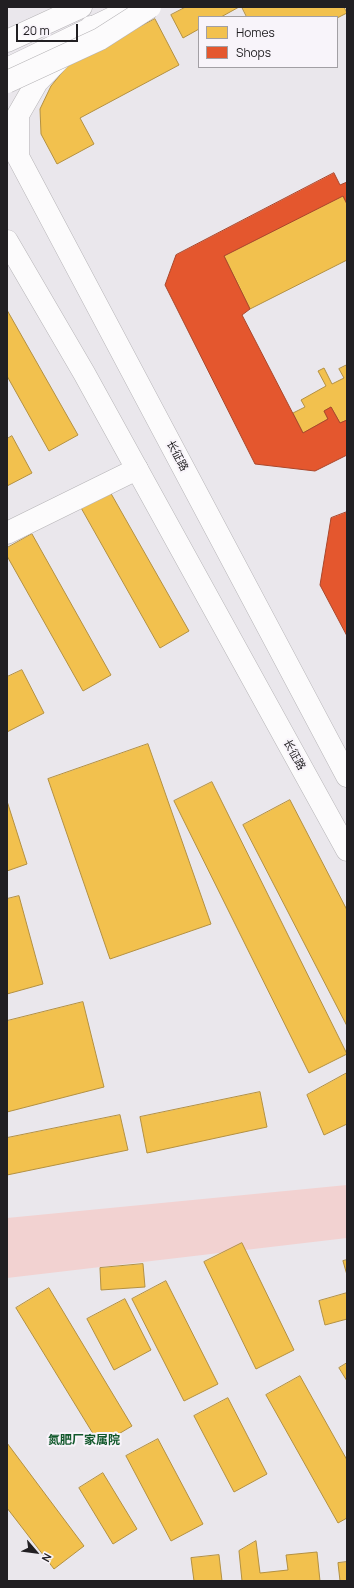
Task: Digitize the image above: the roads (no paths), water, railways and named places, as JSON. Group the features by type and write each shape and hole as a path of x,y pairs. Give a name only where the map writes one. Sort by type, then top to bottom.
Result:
{"main road":[{"path":"7,41 81,7"},
{"path":"7,69 135,7"},
{"path":"7,82 100,39 150,7"},
{"path":"18,154 18,115 37,82 91,27"},
{"name":"长征路","path":"7,136 18,154 347,776"},
{"name":"长征路","path":"7,241 84,373 347,850"},
{"path":"7,533 137,469"}],"district":[{"name":"氮肥厂家属院","path":"84,1441"}]}
